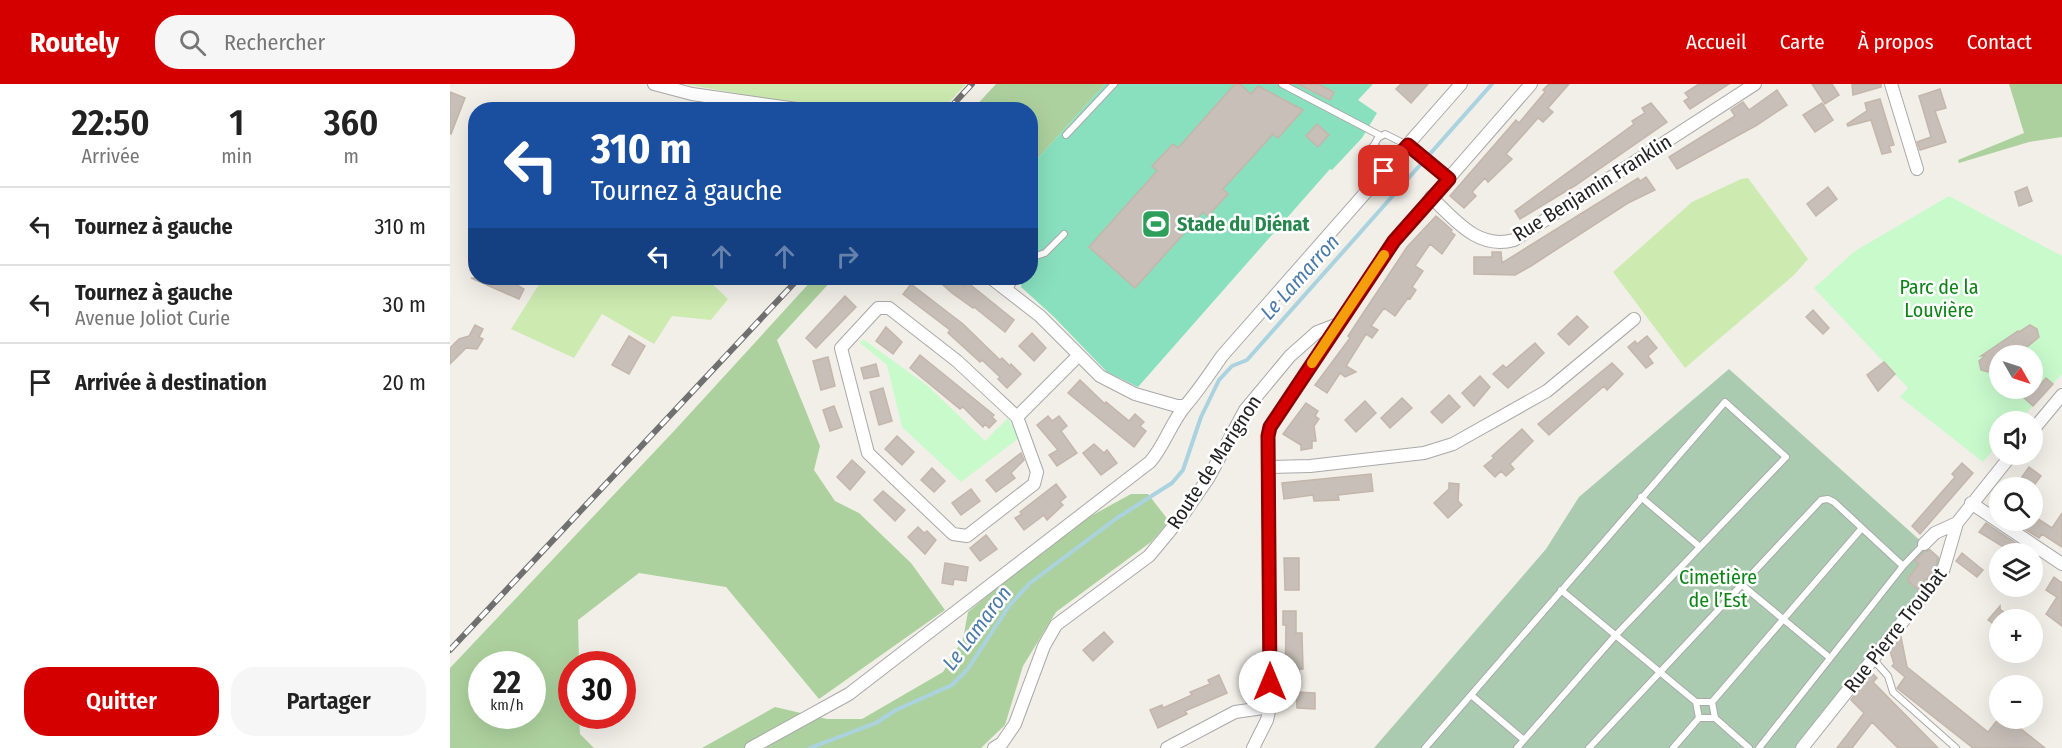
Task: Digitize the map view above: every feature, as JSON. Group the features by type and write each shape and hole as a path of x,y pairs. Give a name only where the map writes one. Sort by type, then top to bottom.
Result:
{"street":[{"path":"654,84 692,94 748,102"},
{"path":"752,748 849,694 1087,508 1130,478 1158,452 1185,406 1192,400 1222,356 1384,171 1412,149 1461,84"},
{"path":"1253,748 1267,720 1270,706 1270,427 1394,241 1531,84"},
{"name":"Rue Benjamin Franklin","path":"1431,197 1468,231 1484,241 1500,244 1514,240 1755,84"},
{"path":"1891,84 1917,169"},
{"path":"1412,149 1449,179"},
{"path":"1002,285 1040,316 1100,376 1135,394 1177,406 1185,406"},
{"path":"878,308 889,308 957,361 1017,417 1037,472 1034,484 968,536 953,534 868,453 841,348 878,308"},
{"path":"1269,466 1310,466 1424,453 1453,444 1547,391 1634,319"},
{"name":"Route de Marignon","path":"994,748 1002,743 1015,724 1044,646 1056,625 1149,556 1183,515 1209,477 1245,410 1299,348 1317,332 1338,324"},
{"path":"1017,417 1078,356"},
{"path":"2043,417 2062,395"},
{"name":"Rue Pierre Troubat","path":"1808,746 1943,571 1957,523 2004,465"},
{"path":"1971,503 2062,564"},
{"path":"1924,544 1935,533 1957,523"},
{"path":"1167,748 1235,712 1270,706"}],"lane":[{"path":"1066,135 1114,84"},
{"path":"1282,84 1381,136"},
{"path":"1384,171 1365,154 1381,136 1385,134 1412,149"},
{"path":"1374,144 1393,162"},
{"path":"1038,255 1051,250 1064,234"},
{"path":"1009,290 1012,285"},
{"path":"1425,748 1725,402 1786,457 1615,636 1517,748"},
{"path":"1641,497 1700,547"},
{"path":"1589,748 1821,500 1828,499 1833,502 1903,566"},
{"path":"1561,590 1696,702 1712,702 1862,528"},
{"path":"1759,748 1903,566 1924,544"},
{"path":"1742,585 1830,658"},
{"path":"1873,659 1888,676 1893,692 1956,748"},
{"path":"1471,695 1524,740"},
{"path":"1696,702 1699,718"},
{"path":"1712,702 1715,718 1749,748"},
{"path":"1673,748 1699,718 1715,718"}],"green space":[{"path":"684,84 966,84 949,102 788,102"},
{"path":"996,84 1105,84 1038,158 1038,102 979,102"},
{"name":"Stade du Diénat","path":"1105,84 1373,84 1358,100 1377,113 1362,138 1332,170 1330,169 1138,387 1107,372 1053,316 1021,287 1021,285 1038,285 1038,158"},
{"path":"2009,84 2062,84 2062,137 2029,142 1959,163 1958,160 2024,133"},
{"path":"1748,178 1808,259 1794,275 1685,368 1613,272 1692,202 1741,179"},
{"name":"Parc de la Louvière","path":"1949,196 2062,256 2062,374 2043,395 2043,345 1989,345 1989,399 2039,399 2028,411 1989,411 1989,455 1983,462 1900,397 1908,388 1814,288 1855,251"},
{"path":"539,285 713,285 728,299 711,320 672,316 654,344 602,314 574,358 511,329"},
{"path":"808,285 828,285 777,340 820,446 814,470 835,501 859,513 911,563 945,610 819,699 726,587 639,573 578,620 579,651 558,651 558,729 580,729 580,734 594,748 450,748 450,668 674,431"},
{"path":"863,339 928,386 985,441 1008,418 1019,438 961,482 902,427 887,365 860,343"},
{"name":"Cimetière de l’Est","path":"1729,369 1943,561 1795,748 1374,748 1546,549 1579,497"},
{"path":"1131,494 1148,494 1169,521 1151,542 1056,612 1023,666 1005,725 981,748 702,748 775,707 827,719 862,719 943,672 963,639 968,612 1069,528"}],"building":[{"path":"1235,84 1240,84 1251,94 1258,86 1303,110 1278,138 1273,134 1223,189 1228,194 1208,216 1203,212 1135,288 1089,247 1157,171 1152,166 1173,144 1178,148"},
{"path":"1298,84 1318,84 1334,92 1330,100"},
{"path":"1401,84 1428,84 1411,103 1396,89"},
{"path":"1549,84 1569,84 1548,108 1553,112 1543,122 1538,118 1506,154 1512,159 1488,182 1485,178 1472,192 1476,196 1464,208 1450,196 1516,120 1519,123"},
{"path":"1699,84 1729,84 1690,109 1684,101 1689,98 1685,93"},
{"path":"1812,84 1832,84 1839,95 1825,104"},
{"path":"1852,84 1881,84 1881,87 1853,95"},
{"path":"1940,89 1946,108 1935,111 1946,142 1920,150 1917,142 1931,137 1919,96"},
{"path":"1777,90 1787,105 1757,125 1677,169 1669,157 1735,116 1731,110 1743,102 1749,110"},
{"path":"450,92 465,98 451,134 450,134"},
{"path":"1880,99 1894,145 1889,146 1891,152 1882,154 1871,120 1848,126 1847,124 1867,111 1865,103"},
{"path":"1651,103 1667,122 1576,185 1520,219 1515,211 1634,124 1632,121 1645,113 1642,108"},
{"path":"1822,103 1833,120 1815,132 1803,115"},
{"path":"1317,124 1329,135 1318,147 1306,136"},
{"path":"1646,177 1655,190 1628,203 1531,266 1515,275 1474,274 1474,257 1492,257 1492,252 1501,252 1502,263 1638,178 1640,181"},
{"path":"1828,187 1837,199 1816,216 1807,204"},
{"path":"2027,187 2032,201 2019,206 2015,192"},
{"path":"1436,216 1455,235 1442,254 1430,244 1415,266 1423,271 1412,287 1416,290 1410,299 1408,298 1395,316 1384,308 1371,326 1378,330 1372,338 1366,334 1346,366 1356,372 1345,377 1340,373 1327,393 1315,385 1350,338 1348,336 1407,247"},
{"path":"487,285 517,285 524,289 519,299"},
{"path":"912,285 963,324 1000,360 1002,358 1010,366 1011,364 1021,374 1007,388 998,379 1000,377 982,360 980,362 948,333 950,330 903,294"},
{"path":"943,285 971,285 1014,320 1005,332"},
{"path":"845,296 856,307 816,348 806,338"},
{"path":"1813,310 1829,328 1823,334 1806,317"},
{"path":"1577,316 1588,327 1569,345 1558,334"},
{"path":"475,325 483,329 479,337 483,339 477,349 466,348 450,364 450,348 459,339 469,336"},
{"path":"2030,325 2037,329 2039,337 2029,345 1997,345 2018,331"},
{"path":"886,327 902,342 893,354 876,341"},
{"path":"1032,333 1046,348 1034,361 1019,346"},
{"path":"629,336 645,346 629,374 612,365"},
{"path":"1647,336 1657,348 1648,356 1653,363 1646,368 1628,347 1635,341 1637,344"},
{"path":"1535,343 1544,353 1508,388 1493,374 1503,365 1506,368"},
{"path":"1989,351 1988,372 1981,370 1979,361 1985,356 1981,356"},
{"path":"920,355 994,415 992,417 996,421 989,428 985,424 983,427 963,407 960,409 910,368"},
{"path":"828,357 835,386 821,390 813,361"},
{"path":"1884,362 1895,374 1878,391 1867,375"},
{"path":"1612,363 1623,374 1607,390 1604,386 1549,435 1538,424"},
{"path":"876,364 879,376 864,379 861,368"},
{"path":"1480,376 1490,387 1474,406 1462,393"},
{"path":"2046,378 2053,384 2043,395 2043,381"},
{"path":"1080,380 1105,404 1106,402 1129,421 1135,414 1144,422 1140,426 1146,431 1134,447 1068,393"},
{"path":"883,388 892,421 879,425 870,392"},
{"path":"1449,395 1460,407 1442,423 1431,412"},
{"path":"1402,398 1412,408 1390,428 1381,418"},
{"path":"2025,399 2039,399 2033,406"},
{"path":"1365,401 1376,413 1356,432 1345,420"},
{"path":"1306,403 1318,411 1315,416 1319,419 1314,426 1316,441 1312,441 1312,448 1301,450 1301,445 1283,434"},
{"path":"834,406 842,427 830,431 823,410"},
{"path":"1048,416 1052,421 1059,416 1067,426 1061,431 1077,453 1057,466 1049,455 1058,450 1037,425"},
{"path":"1522,429 1533,441 1510,464 1514,469 1506,476 1501,471 1495,477 1484,466"},
{"path":"897,436 914,452 902,465 885,449"},
{"path":"1094,444 1104,453 1107,450 1117,463 1101,475 1083,453"},
{"path":"1021,453 1024,460 1011,473 1015,478 996,492 986,480"},
{"path":"852,460 865,472 850,490 837,477"},
{"path":"1962,463 1973,473 1920,534 1912,526 1955,477 1952,474"},
{"path":"2029,467 2041,476 2040,477 2022,477"},
{"path":"932,468 945,481 934,492 921,480"},
{"path":"1371,474 1373,491 1338,495 1339,500 1314,501 1313,495 1284,499 1282,483"},
{"path":"1449,483 1459,484 1458,501 1462,505 1448,518 1434,503 1449,489"},
{"path":"1056,484 1066,497 1060,502 1063,505 1047,520 1044,515 1024,530 1015,518"},
{"path":"971,489 980,501 961,515 952,503"},
{"path":"883,491 905,510 895,521 874,500"},
{"path":"2062,513 2062,547 2042,534 2039,538 2028,531 2043,531 2043,522 2052,528"},
{"path":"1986,523 1989,525 1989,531 1998,531 2016,543 1997,543 1979,532"},
{"path":"918,527 924,533 927,531 936,540 925,554 908,537"},
{"path":"986,535 997,549 980,561 970,548"},
{"path":"1930,550 1938,557 1936,567 1918,590 1908,581 1909,577 1919,564 1915,561 1924,552"},
{"path":"1962,553 1983,570 1977,577 1956,561"},
{"path":"1284,558 1299,558 1299,590 1285,590"},
{"path":"945,563 968,567 966,581 954,579 953,585 942,583"},
{"path":"2054,577 2062,583 2062,626 2046,614 2057,597 2046,590"},
{"path":"1283,611 1296,611 1296,633 1302,633 1303,669 1299,669 1298,687 1285,686 1286,625 1283,625"},
{"path":"1104,632 1113,642 1093,661 1083,650"},
{"path":"1901,637 1907,667 1988,732 1990,729 2021,729 2045,748 1973,748 1897,688 1905,677 1892,666 1894,664 1890,651"},
{"path":"1872,673 1877,678 1873,682 1938,748 1898,748 1872,722 1852,748 1837,748 1864,713 1851,700"},
{"path":"1219,675 1227,693 1185,711 1187,714 1158,728 1150,710 1162,705 1163,708 1192,695 1190,692 1210,684 1208,680"},
{"path":"1296,692 1315,693 1315,709 1297,708"}],"waterway":[{"name":"Le Lamarron","path":"810,748 876,723 896,710 952,685 967,670 1009,606 1030,583 1117,518 1172,483 1183,470 1201,417 1219,380 1232,366 1247,360 1492,84"}],"railway":[{"path":"955,102 972,84"},
{"path":"450,650 792,285"}],"slow traffic":[{"path":"1312,363 1384,255"}],"place":[{"name":"Stade du Diénat","path":"1156,224"}],"route":[{"path":"1270,682 1268,436 1270,427 1394,241 1449,179 1408,145 1384,171"}],"water label":[{"name":"Le Lamaron","path":"977,628"}]}
